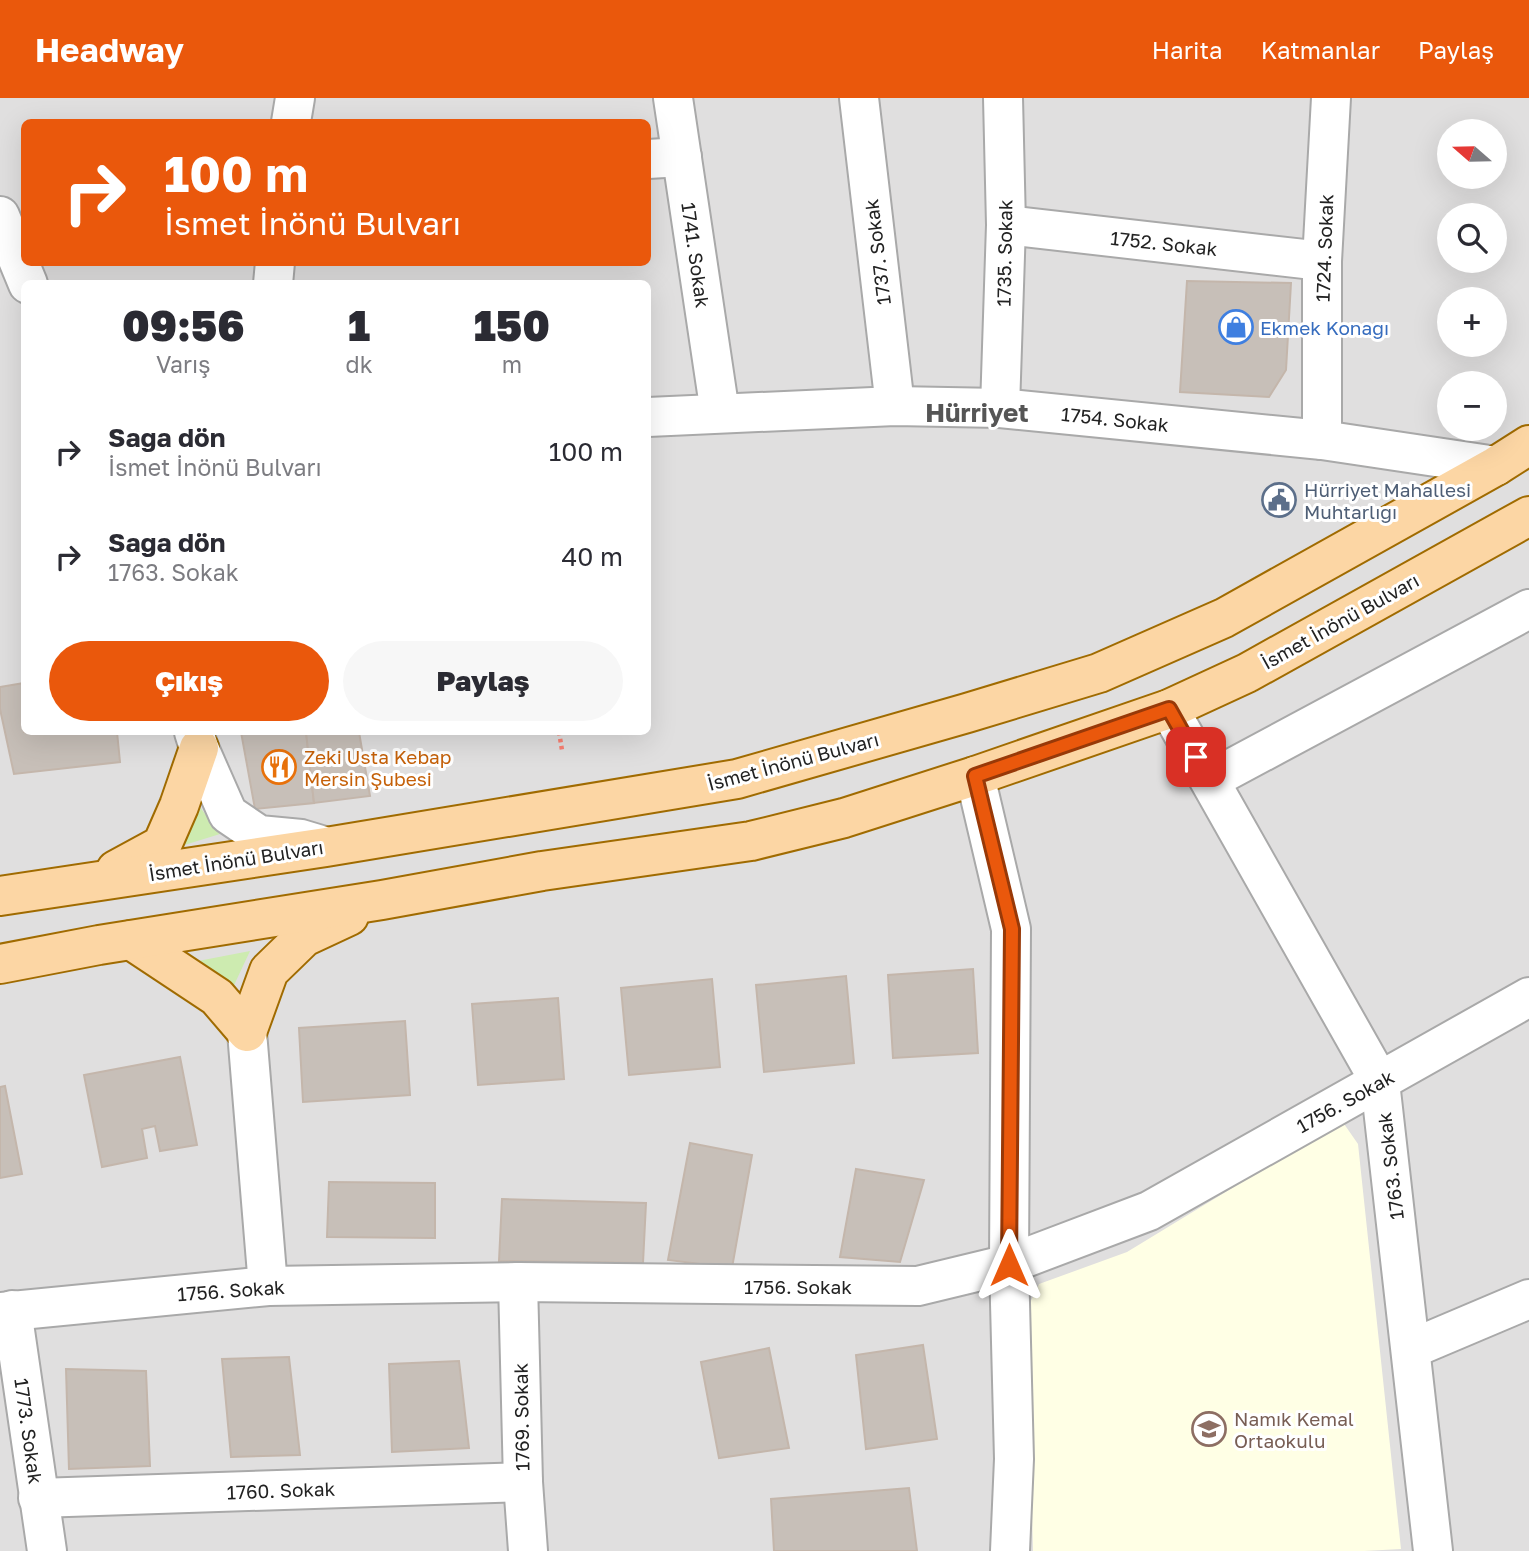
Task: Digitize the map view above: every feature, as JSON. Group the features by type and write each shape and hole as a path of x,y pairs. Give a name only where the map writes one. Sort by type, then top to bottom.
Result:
{"main road":[{"name":"İsmet İnönü Bulvarı","path":"0,896 326,847 737,779 967,713 1099,673 1224,618 1529,446"},
{"name":"İsmet İnönü Bulvarı","path":"0,964 542,871 751,841 844,818 1169,709 1247,673 1529,516"},
{"path":"93,882 162,845 179,806 196,740"},
{"path":"131,940 217,997 247,1032 269,971 304,937 382,900"}],"street":[{"path":"291,119 295,98"},
{"name":"1741. Sokak","path":"673,98 665,158 720,413"},
{"name":"1737. Sokak","path":"859,98 895,405"},
{"name":"1735. Sokak","path":"1000,408 1006,225 1003,98"},
{"name":"1724. Sokak","path":"1322,440 1322,261 1331,98"},
{"path":"0,216 26,280"},
{"name":"1752. Sokak","path":"1006,225 1322,261"},
{"name":"1754. Sokak","path":"651,417 895,405 1000,408 1322,440 1496,466"},
{"path":"1210,780 1529,609"},
{"name":"1763. Sokak","path":"1169,709 1380,1082 1433,1551"},
{"path":"196,740 228,814 259,835 301,839 326,847"},
{"path":"975,776 1012,929 1009,1265 1014,1459 1010,1551"},
{"name":"1756. Sokak","path":"6,1311 268,1286 519,1282 918,1286 1009,1265 1149,1210 1529,997"},
{"path":"247,1032 268,1286"},
{"name":"1769. Sokak","path":"519,1282 523,1482 528,1551"},
{"path":"1411,1349 1529,1298"},
{"name":"1773. Sokak","path":"6,1311 47,1551"},
{"name":"1760. Sokak","path":"38,1498 523,1482"}],"path":[{"path":"560,735 562,750"}],"shaded area":[{"path":"0,98 1529,98 1529,1551 0,1551"},
{"name":"Namık Kemal Ortaokulu","path":"1342,1121 1358,1144 1401,1549 1033,1551 1027,1309 1039,1284 1127,1252"}],"green space":[{"path":"191,795 220,834 178,847"},
{"path":"250,951 229,996 198,961"}],"building":[{"name":"Ekmek Konağı","path":"1187,281 1291,283 1286,370 1269,397 1180,392"},
{"path":"21,684 21,735 117,735 120,762 14,774 0,709 0,687"},
{"name":"Zeki Usta Kebap Mersin Şubesi","path":"242,735 306,735 314,803 255,809"},
{"path":"306,735 360,735 370,796 314,803"},
{"path":"973,969 978,1053 893,1058 888,975"},
{"path":"846,976 854,1063 764,1072 756,985"},
{"path":"712,979 720,1067 629,1075 621,988"},
{"path":"558,998 564,1079 478,1085 472,1004"},
{"path":"405,1021 410,1095 303,1102 299,1028"},
{"path":"180,1057 197,1145 160,1151 155,1126 142,1129 147,1158 102,1167 84,1075"},
{"path":"5,1086 22,1174 0,1178 0,1087"},
{"path":"690,1143 752,1155 732,1268 668,1260"},
{"path":"856,1169 924,1180 900,1262 840,1257"},
{"path":"329,1182 435,1183 435,1238 327,1237"},
{"path":"502,1199 646,1203 643,1263 499,1261"},
{"path":"923,1345 937,1439 866,1449 856,1355"},
{"path":"769,1348 789,1448 719,1458 701,1362"},
{"path":"289,1357 300,1455 231,1457 222,1359"},
{"path":"459,1361 469,1448 392,1452 389,1364"},
{"path":"66,1369 146,1371 150,1466 69,1469"},
{"path":"909,1488 917,1551 774,1551 771,1499"}],"place":[{"name":"Ekmek Konağı","path":"1236,327"},
{"name":"Hürriyet Mahallesi Muhtarlığı","path":"1279,500"},
{"name":"Zeki Usta Kebap Mersin Şubesi","path":"279,767"},
{"name":"Namık Kemal Ortaokulu","path":"1209,1429"}],"district":[{"name":"Hürriyet","path":"977,412"}],"route":[{"path":"1009,1265 1012,929 975,776 1169,709 1196,757"}]}
